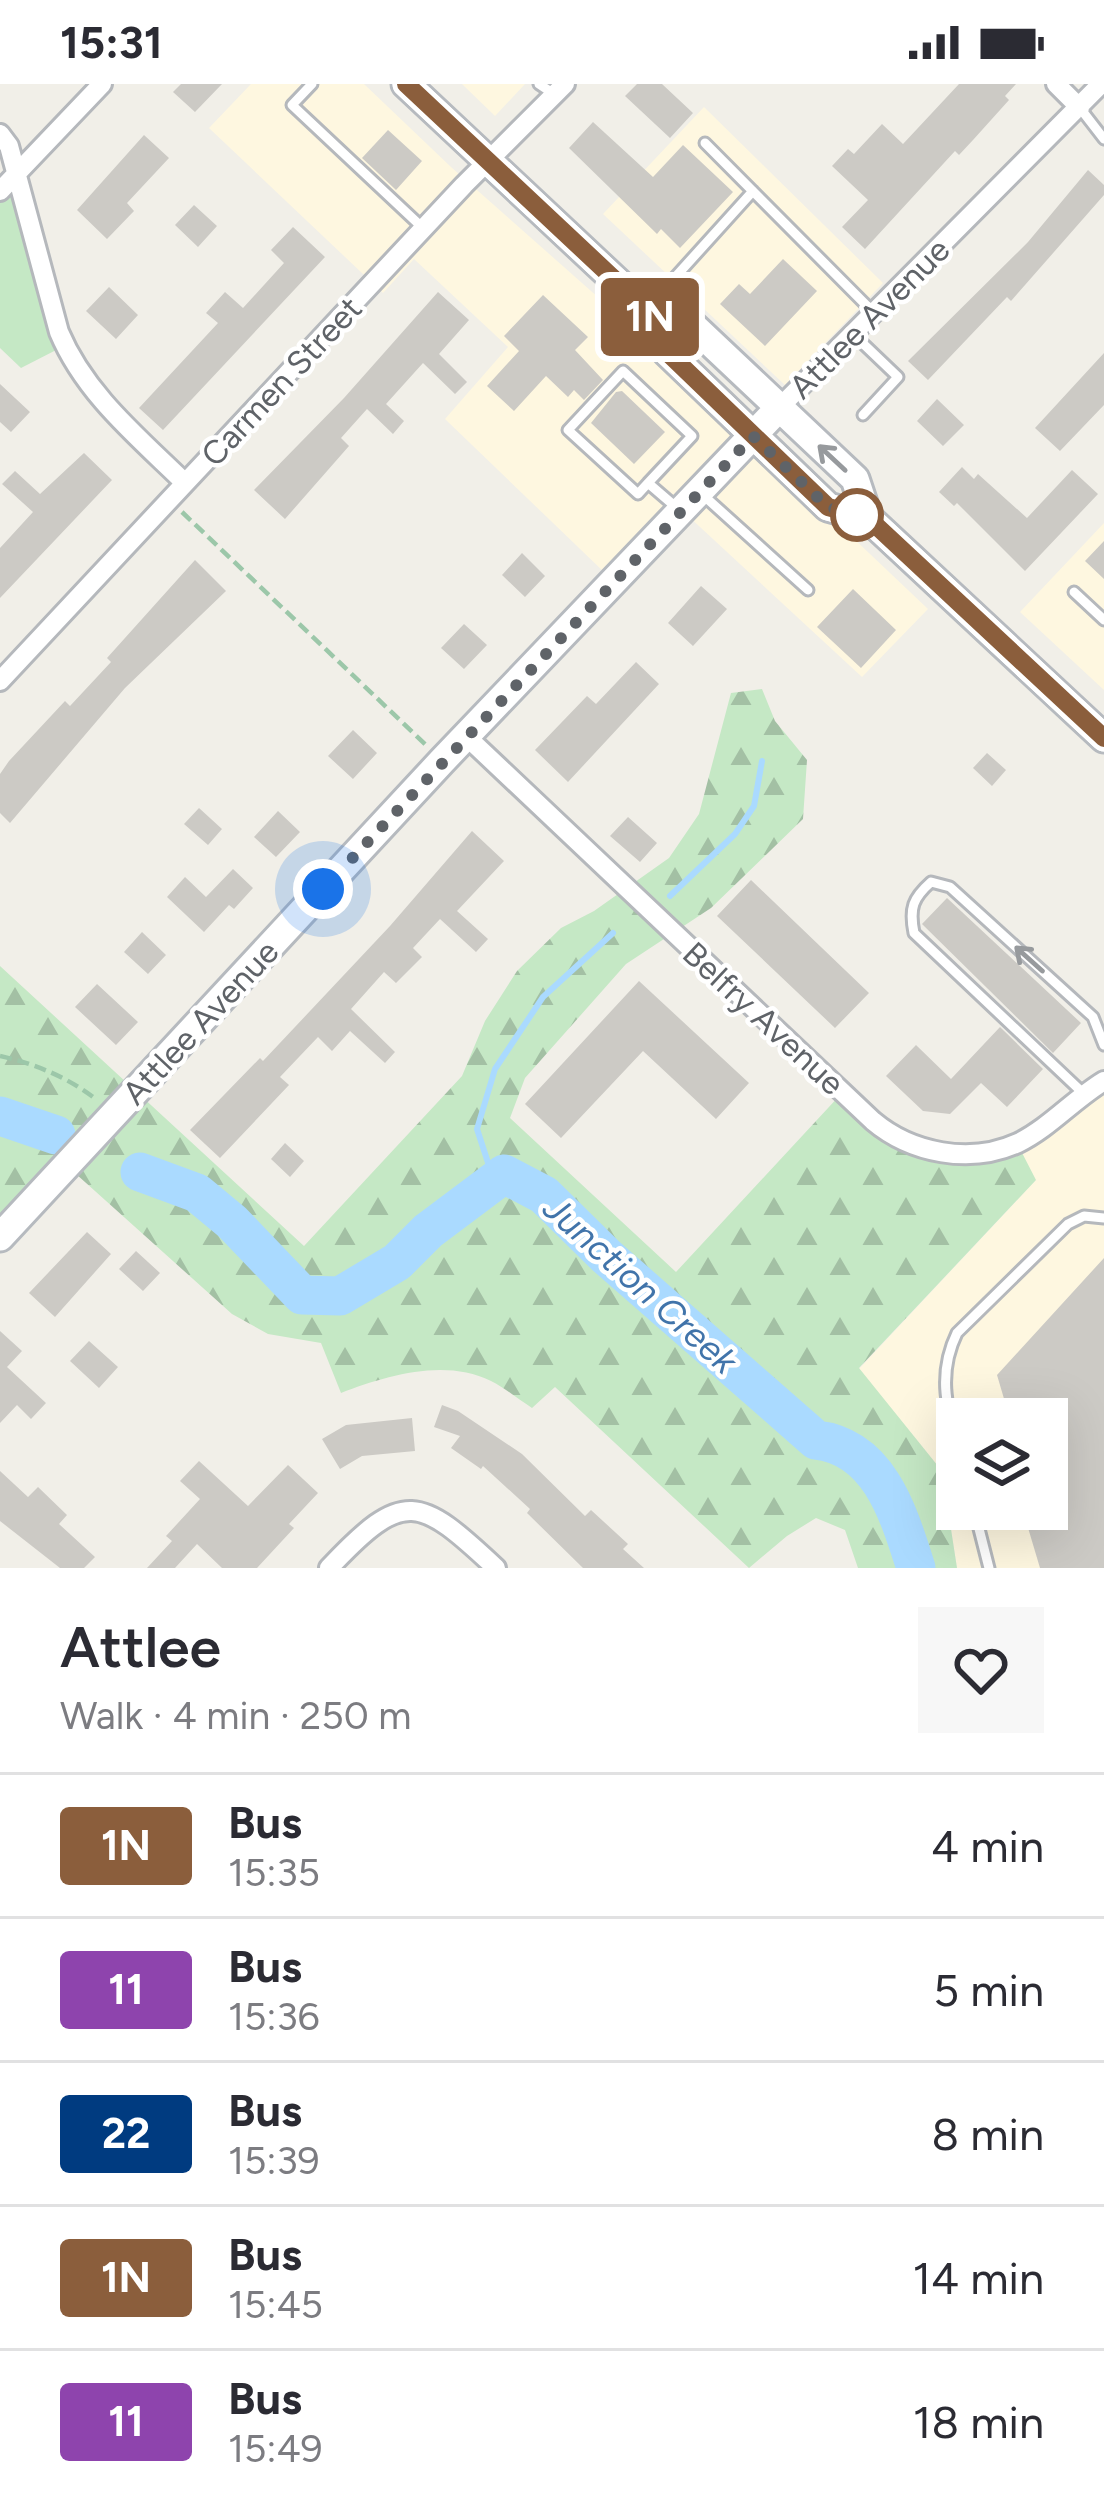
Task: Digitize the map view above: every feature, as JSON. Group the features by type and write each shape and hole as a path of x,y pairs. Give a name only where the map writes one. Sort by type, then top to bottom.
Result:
{"main road":[{"path":"406,84 646,309 667,352 828,507 868,518 1104,738"},
{"path":"646,309 693,326 855,479 868,518"},
{"name":"Attlee Avenue","path":"0,1237 778,408"}],"street":[{"path":"0,191 102,84"},
{"path":"1057,84 1084,112"},
{"name":"Attlee Avenue","path":"778,408 1084,112 1101,84"},
{"name":"Carmen Street","path":"0,681 553,88"},
{"path":"0,134 9,146 59,332 70,357 99,397 185,483"},
{"name":"Belfry Avenue","path":"466,736 873,1121 910,1147 964,1153 1018,1143 1104,1081"},
{"path":"328,1568 386,1514 409,1511 431,1515 452,1528 496,1568"}],"lane":[{"path":"312,84 292,105 424,229"},
{"path":"1084,112 1104,120"},
{"path":"1084,112 1104,140"},
{"path":"705,143 874,313"},
{"path":"646,309 753,191"},
{"path":"854,334 898,377 863,415"},
{"path":"623,371 692,436 648,483 638,494 568,430 623,371"},
{"path":"648,483 690,501 808,590"},
{"path":"1074,592 1104,620"},
{"path":"1083,1093 914,933 910,914 914,897 931,881 950,887 1093,1017 1104,1045"},
{"path":"946,1398 948,1351 957,1333 1068,1224 1084,1216 1104,1217"},
{"path":"979,1530 989,1568"}],"path":[{"path":"169,500 442,761"},
{"path":"0,1056 77,1085 115,1114"}],"shaded area":[{"path":"251,84 364,84 617,314 928,609 862,677 673,502 605,573 445,419 508,347 414,259 383,293 209,128"},
{"path":"462,84 525,84 495,116"},
{"path":"704,107 883,283 785,385 603,214"},
{"path":"1104,523 1104,690 1020,612"},
{"path":"1104,1073 1104,1568 957,1568 951,1530 1068,1530 1068,1398 936,1398 936,1464 859,1369 1035,1181 1018,1145"}],"green space":[{"path":"15,178 62,347 21,368 0,348 0,194"},
{"path":"762,689 775,721 807,760 803,819 711,908 626,964 525,1078 510,1118 676,1272 841,1094 909,1149 1018,1145 1036,1180 859,1368 936,1464 936,1530 951,1530 957,1568 858,1568 845,1530 816,1518 749,1568 555,1387 532,1408 491,1381 435,1370 341,1393 321,1343 268,1334 232,1314 66,1165 0,1235 0,966 304,1246 462,1076 485,1021 517,971 561,928 594,911 669,858 699,814 731,693"}],"building":[{"path":"181,84 222,84 195,112 173,92"},
{"path":"637,84 662,84 693,113 670,138 625,96"},
{"path":"959,84 1016,84 1005,96 1009,100 973,140 959,155 955,151 865,249 842,227 868,200 832,166 848,149 854,154 882,124 903,144"},
{"path":"593,122 653,177 683,145 733,192 680,248 661,229 657,234 569,148"},
{"path":"388,130 422,161 396,190 362,158"},
{"path":"144,135 169,158 127,203 134,211 107,239 77,210"},
{"path":"1088,170 1104,185 1104,195 1011,301 1007,297 928,380 908,361 1028,242"},
{"path":"194,205 217,226 198,247 175,225"},
{"path":"293,227 325,257 163,430 139,408 218,323 206,313 225,292 243,308 284,263 271,250"},
{"path":"783,259 817,291 765,346 720,304 739,284 750,294"},
{"path":"109,287 138,315 116,339 86,311"},
{"path":"438,292 469,320 439,354 467,382 455,394 423,363 386,404 404,421 393,434 367,409 341,438 349,446 285,519 254,490"},
{"path":"543,295 588,337 575,350 603,380 584,400 574,390 568,397 546,376 514,411 487,386 519,351 504,336"},
{"path":"1104,353 1104,405 1060,451 1035,428"},
{"path":"0,384 30,412 11,432 0,422"},
{"path":"622,391 665,432 634,464 591,423 616,392"},
{"path":"937,399 964,425 943,446 917,421"},
{"path":"84,453 112,480 0,598 0,548 33,512 2,484 15,471 40,494"},
{"path":"962,467 974,479 978,474 1027,518 1072,470 1098,494 1025,571 957,503 954,506 939,492"},
{"path":"1104,541 1104,579 1085,561"},
{"path":"522,553 545,576 525,597 502,575"},
{"path":"195,560 226,591 125,688 10,823 0,813 0,774 9,761 65,701 70,706 111,662 107,658"},
{"path":"701,586 727,609 693,646 668,623"},
{"path":"853,589 896,630 861,668 817,627"},
{"path":"464,624 487,645 464,669 441,648"},
{"path":"636,662 659,684 568,782 535,750 587,696 596,704"},
{"path":"353,730 377,753 353,779 328,756"},
{"path":"987,753 1006,770 992,786 973,768"},
{"path":"199,808 222,829 208,845 184,824"},
{"path":"278,811 300,832 276,857 254,837"},
{"path":"628,817 657,843 640,862 610,836"},
{"path":"472,831 504,861 457,911 488,939 476,952 440,919 413,948 422,957 396,983 384,972 351,1009 395,1052 385,1063 350,1031 332,1051 318,1037 280,1077 289,1085 220,1158 190,1130 260,1058 263,1061"},
{"path":"233,869 253,888 204,932 167,897 185,877 206,897"},
{"path":"751,880 869,993 835,1028 717,916"},
{"path":"947,898 1081,1023 1053,1053 922,924"},
{"path":"142,932 166,955 148,974 124,952"},
{"path":"639,981 749,1083 716,1119 643,1051 561,1138 525,1104"},
{"path":"97,984 138,1022 116,1045 75,1007"},
{"path":"1000,1027 1043,1069 1007,1107 981,1083 950,1114 923,1111 886,1076 916,1045 951,1079"},
{"path":"285,1143 304,1161 290,1177 271,1159"},
{"path":"87,1232 111,1254 55,1317 29,1293"},
{"path":"136,1251 160,1273 143,1291 119,1269"},
{"path":"1104,1258 1104,1568 1040,1568 1029,1530 1068,1530 1068,1398 1004,1398 997,1375"},
{"path":"0,1331 22,1351 7,1367 46,1403 31,1419 17,1405 0,1423"},
{"path":"89,1341 118,1367 99,1388 70,1361"},
{"path":"442,1405 522,1454 585,1516 591,1510 628,1544 623,1549 644,1568 583,1568 483,1466 451,1448 460,1436 434,1427"},
{"path":"412,1418 415,1451 362,1456 340,1469 322,1439 346,1425"},
{"path":"199,1461 248,1506 288,1465 318,1493 257,1568 222,1568 197,1544 175,1568 147,1568 172,1541 166,1536 200,1499 180,1481"},
{"path":"0,1471 28,1497 38,1487 67,1515 59,1524 95,1557 84,1568 60,1568 0,1521"}],"waterway":[{"path":"670,896 735,834 754,806 762,761"},
{"path":"494,1181 477,1129 495,1069 543,997 613,933"},
{"name":"Junction Creek","path":"0,1116 56,1135"},
{"name":"Junction Creek","path":"140,1172 197,1193 302,1295 340,1296 397,1262 428,1231 504,1174 544,1195 606,1256 816,1440 838,1445 871,1470 894,1506 916,1568"}],"bus line":[{"name":"1N","path":"406,84 646,309 667,352 828,507 868,518 1104,738"}],"route":[{"path":"323,889 753,436 828,507 868,518 857,515"}]}
